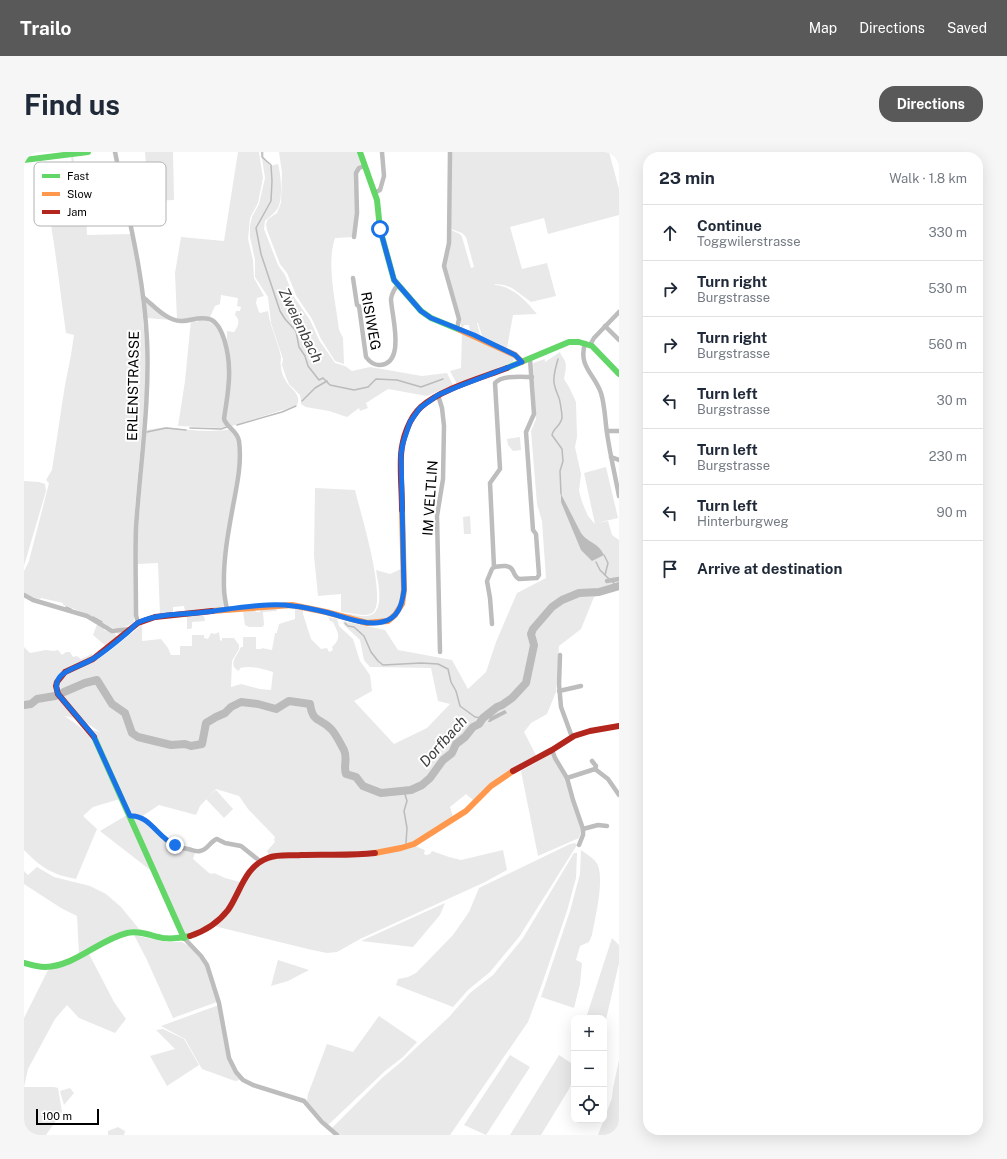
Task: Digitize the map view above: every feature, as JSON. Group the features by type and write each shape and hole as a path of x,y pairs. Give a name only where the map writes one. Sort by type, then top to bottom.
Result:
{"street":[{"path":"24,160 88,152"},
{"name":"ERLENSTRASSE","path":"115,152 117,162"},
{"path":"360,152 376,200 380,229 391,274 394,280 421,311 431,318 515,355 522,362"},
{"path":"374,193 380,190 383,179 382,152"},
{"path":"450,152 449,243 444,266 458,319 457,329"},
{"path":"354,237 357,213 356,173 359,168 364,166"},
{"name":"ERLENSTRASSE","path":"132,226 144,298 147,342 147,385 136,530 136,615 138,623"},
{"name":"RISIWEG","path":"353,278 357,305 359,306 366,357 370,362 376,365 385,364 392,356 395,347 396,329 392,298 393,291 398,284"},
{"path":"144,298 166,316 176,321 199,318 210,319 219,326 224,341 229,371 224,419 226,425 234,430 237,435 240,453 237,481 226,543 224,590 227,610"},
{"path":"619,312 587,344 583,351 584,366 600,392 619,496"},
{"path":"605,326 619,340"},
{"path":"337,1135 322,1122 304,1100 253,1085 243,1080 236,1072 229,1058 219,1003 207,965 201,956 184,938 93,735 60,698 57,690 57,682 65,672 93,659 133,629 138,623 164,615 292,605 372,623 382,622 396,615 402,604 404,590 401,474 403,443 407,429 420,408 438,395 569,342 587,344 598,351 619,374"},
{"path":"494,566 510,567 515,576 519,579 537,578 539,575 536,534 533,530 526,432 534,414 530,359"},
{"path":"492,624 488,581 494,566 490,483 500,469 495,383 499,379 532,377"},
{"name":"IM VELTLIN","path":"438,395 442,408 444,426 443,479 437,516 440,652"},
{"path":"607,431 619,431"},
{"path":"611,457 619,460"},
{"path":"607,581 619,579"},
{"path":"24,595 33,600 48,603 87,616 112,631 133,629"},
{"path":"560,655 559,691 561,708 572,737"},
{"path":"559,691 581,686"},
{"path":"24,963 50,967 61,964 113,938 131,932 162,938 184,938 195,935 225,914 231,906 245,877 260,862 270,857 358,855 405,848 414,844 466,811 491,786 506,776 572,737 585,732 619,726"},
{"path":"552,750 568,778 573,800 583,829 583,835 579,845"},
{"path":"592,760 596,766 595,769 608,779 619,795"},
{"path":"568,778 595,769"},
{"path":"130,816 136,816 143,819 170,843 179,847 201,851 217,839 225,843 241,846 260,862"},
{"path":"583,829 598,825 607,826"}],"shaded area":[{"path":"145,152 173,152 174,200 166,200 166,162 146,162"},
{"path":"238,152 259,152 263,178 258,203 250,218 248,239 253,260 254,278 264,296 257,298 256,303 260,313 268,311 270,323 280,351 282,374 297,395 298,401 297,405 232,426 225,419 230,377 225,341 227,338 227,331 234,332 238,326 238,319 235,315 236,311 240,311 241,307 237,306 238,298 221,295 220,304 215,306 210,317 177,320 175,273 181,237 224,241"},
{"path":"261,152 264,152 264,157 270,166 278,164 281,186 280,203 274,213 265,221 264,229 278,265 285,275 294,297 310,320 319,340 335,363 345,366 352,371 370,367 422,376 447,373 453,385 427,396 388,389 366,403 368,408 360,411 359,408 347,417 329,411 306,407 301,404 300,395 289,384 282,365 283,359 271,323 268,297 255,277 255,260 250,237 250,226 252,217 259,204 265,178"},
{"path":"279,152 358,152 361,164 357,168 356,213 353,237 335,238 331,260 332,284 339,330 343,338 344,364 335,361 321,339 312,319 297,297 287,273 280,264 267,230 266,224 268,219 277,213 281,203 282,173"},
{"path":"452,152 609,152 619,189 619,215 548,234 544,218 510,227 522,269 547,263 556,296 531,302 512,288 495,284 508,288 519,295 537,314 513,315 507,348 482,336 478,323 480,335 470,331 469,325 464,325 463,328 461,327 461,321 446,268 451,230 460,234 462,237 471,268 474,267 466,237 462,233 451,229"},
{"path":"71,156 73,156 74,162 72,162"},
{"path":"52,226 87,226 87,235 131,234 141,296 145,341 146,385 135,508 134,622 122,628 110,627 89,615 63,605 63,603 29,597 24,593 24,571 29,561 49,483 46,480 52,470 74,335 66,333"},
{"path":"148,302 171,320 147,318 145,303"},
{"path":"199,319 209,322 215,326 223,342 228,361 229,372 224,407 227,427 178,426 185,381 191,320 197,322"},
{"path":"462,333 510,355 514,358 513,362 457,384 450,371 461,368"},
{"path":"560,352 565,361 566,367 564,379 576,402 577,437 575,447 581,474 579,491 588,516 595,524 584,473 606,467 618,518 597,523 608,521 612,535 619,540 619,588 594,597 581,629 559,646 556,692 547,714 531,723 524,732 537,757 522,766 474,801 466,794 450,807 453,817 412,842 406,845 375,851 269,855 267,851 275,842 275,837 248,809 239,796 216,789 200,806 196,815 159,805 141,817 129,811 93,730 100,732 81,719 65,716 84,730 91,739 105,764 120,799 93,807 83,816 97,829 76,879 60,875 47,869 24,850 24,647 30,653 46,650 58,650 62,655 66,652 70,652 73,657 77,656 81,659 92,654 94,657 88,661 90,664 110,651 142,625 142,641 161,639 171,655 180,655 180,646 192,646 192,635 204,635 204,638 208,639 211,633 215,634 219,632 220,640 222,641 222,638 234,638 239,645 239,649 232,661 231,687 241,684 271,690 273,672 249,667 240,668 239,671 235,669 233,663 241,647 243,647 243,637 256,637 256,649 262,648 272,650 275,633 277,633 279,624 295,619 295,609 303,610 311,639 321,649 327,648 329,652 333,650 332,647 338,638 338,632 333,622 330,621 328,617 337,619 339,626 353,639 360,661 370,675 372,691 354,701 394,744 427,728 450,704 438,701 431,668 370,667 364,660 360,640 344,625 343,621 385,630 398,650 452,660 468,689 486,672 496,642 517,593 546,578 542,521 537,504 531,431 536,419 533,363 545,359 545,362"},
{"path":"166,427 207,431 231,429 237,439 239,454 224,552 225,606 204,611 185,611 184,606 173,607 173,613 160,615 158,563 138,564 138,529 146,430"},
{"path":"520,437 521,450 513,451 508,445 507,439"},
{"path":"24,481 45,484 46,491 24,566"},
{"path":"315,488 355,490 367,534 375,574 377,592 376,606 372,613 361,615 341,612 341,594 318,596 314,556"},
{"path":"561,494 581,533 599,547 604,555 592,561 581,550 561,502"},
{"path":"470,516 471,534 464,534 463,517"},
{"path":"401,569 401,595 396,610 391,616 383,620 369,621 342,614 367,616 373,614 377,610 379,604 379,590 376,570 390,574"},
{"path":"276,608 277,611 263,612 264,625 262,627 249,627 245,625 243,612 255,610 256,612 260,612 260,610"},
{"path":"203,615 205,621 192,622 191,629 187,629 187,618 184,616"},
{"path":"98,622 104,630 115,633 117,637 119,634 116,633 124,631 107,647 93,635"},
{"path":"505,710 507,713 488,722 490,717"},
{"path":"551,754 566,780 581,830 579,838 538,856 521,771"},
{"path":"216,790 233,809 224,818 206,799"},
{"path":"127,815 154,873 100,831"},
{"path":"135,818 142,820 170,845 195,853 193,859 209,873 214,873 240,882 226,909 221,915 199,930 188,935 185,934 133,820"},
{"path":"575,843 577,845 519,937 490,972 468,990 453,1007 396,985 398,979 408,977 416,973 453,935 469,912 479,888 570,844"},
{"path":"415,846 425,850 424,854 426,855 430,854 432,851 461,860 503,850 507,870 483,883 360,939 337,952 327,953 312,950 214,926 255,868 268,860 279,858 359,857"},
{"path":"581,850 596,862 599,868 600,887 592,935 589,942 580,946 576,960 582,963 580,984 574,1008 541,997 570,911 580,874"},
{"path":"574,853 577,853 576,878 567,911 528,1022 450,1135 340,1135 332,1128 382,1078 449,1017 470,993 493,975 523,938"},
{"path":"37,867 54,877 90,886 106,894 121,907 139,929 79,954 77,916 61,908 24,884 24,871 28,875"},
{"path":"445,903 440,915 413,947 361,941"},
{"path":"134,935 167,942 182,942 189,946 206,966 217,1002 173,1018"},
{"path":"612,938 619,945 619,963 607,1015 587,1015"},
{"path":"89,954 114,1002 126,1019 115,1033 79,1018 67,1005 55,1019 28,1069 24,1087 24,1018 48,970 65,965"},
{"path":"278,960 309,970 288,981 271,986"},
{"path":"218,1006 227,1057 240,1080 235,1081 202,1069 185,1039 161,1026"},
{"path":"379,1016 417,1042 403,1057 385,1071 328,1125 307,1101 308,1094 327,1044 353,1052"},
{"path":"163,1029 184,1039 199,1065 167,1086 150,1056 175,1049 156,1030"},
{"path":"510,1055 530,1067 486,1135 464,1125"},
{"path":"559,1055 571,1063 571,1084 541,1135 510,1135"},
{"path":"619,1060 619,1135 598,1135 603,1123 607,1123 607,1111 612,1098"},
{"path":"24,1087 58,1088 62,1112 46,1135 24,1135"},
{"path":"70,1088 74,1093 64,1105 60,1091"},
{"path":"118,1127 125,1131 124,1135 108,1135 108,1131"}],"waterway":[{"name":"Zweienbach","path":"262,152 262,157 271,165 272,181 271,201 256,228 261,254 280,311 296,331 299,347 305,356 308,366 319,380 323,378 330,385 354,390 368,387 376,379 397,380 421,387 443,379"},
{"name":"Zweienbach","path":"558,359 554,374 554,383 561,407 562,420 552,435 562,449 563,461 560,471 561,494"},
{"path":"302,401 315,388 327,381"},
{"path":"237,425 282,412 296,406"},
{"path":"190,428 221,429 227,427"},
{"path":"147,432 166,428 186,430"},
{"name":"Zweienbach","path":"604,555 608,563 605,575"},
{"name":"Zweienbach","path":"596,562 600,570 609,579"},
{"name":"Zweienbach","path":"612,581 617,587"},
{"name":"Dorfbach","path":"64,692 85,683 97,680 112,704 125,713 132,733 138,737 171,745 185,744 191,746 202,744 206,723 225,713 231,707 241,702 258,704 276,709 289,701 310,704 315,718 327,725 333,731 344,750 346,756 346,774 356,777 363,786 381,793 411,790 422,785 430,778 443,760 452,753 456,744 465,737 473,727 479,724 483,718 497,707 512,698 526,683 534,645 531,634 533,629 552,607 562,600 579,593 599,592 619,586"},
{"path":"66,607 71,609"},
{"path":"93,617 102,622"},
{"path":"345,623 348,626 354,627 364,636 371,652 383,665 421,663 438,664 448,669 460,706 475,717 483,718"},
{"name":"Dorfbach","path":"24,705 31,704 37,699 55,696"},
{"path":"404,791 407,801 404,811 407,828 406,843"}],"traffic: fast":[{"path":"24,160 88,152"},
{"path":"360,152 377,200 380,229 394,280 421,311 431,318 460,330"},
{"path":"507,368 569,342 579,342 592,346 619,374"},
{"path":"94,737 184,938"},
{"path":"24,963 42,967 56,966 77,958 116,936 132,932 166,938 190,936"}],"traffic: slow":[{"path":"460,330 515,355 522,362"},
{"path":"212,611 292,605 367,623 388,621 395,615 402,604 404,590 402,510"},
{"path":"375,853 414,844 466,811 491,786 513,771"}],"traffic: jam":[{"path":"402,510 401,455 407,429 413,417 421,407 450,389 507,368"},
{"path":"94,737 58,694 56,686 57,682 65,672 93,659 138,623 155,617 212,611"},
{"path":"513,771 574,736 590,731 619,726"},
{"path":"190,936 201,932 216,923 228,910 248,873 260,862 268,858 280,856 375,853"}],"route":[{"path":"175,845 170,843 148,822 136,816 130,816 93,735 58,694 56,686 61,675 68,670 89,662 98,656 133,629 138,623 164,615 292,605 367,623 382,622 392,618 399,611 402,604 404,590 401,454 410,422 420,408 438,395 522,362 515,355 474,335 431,318 421,311 394,280 391,274 380,229"}]}
